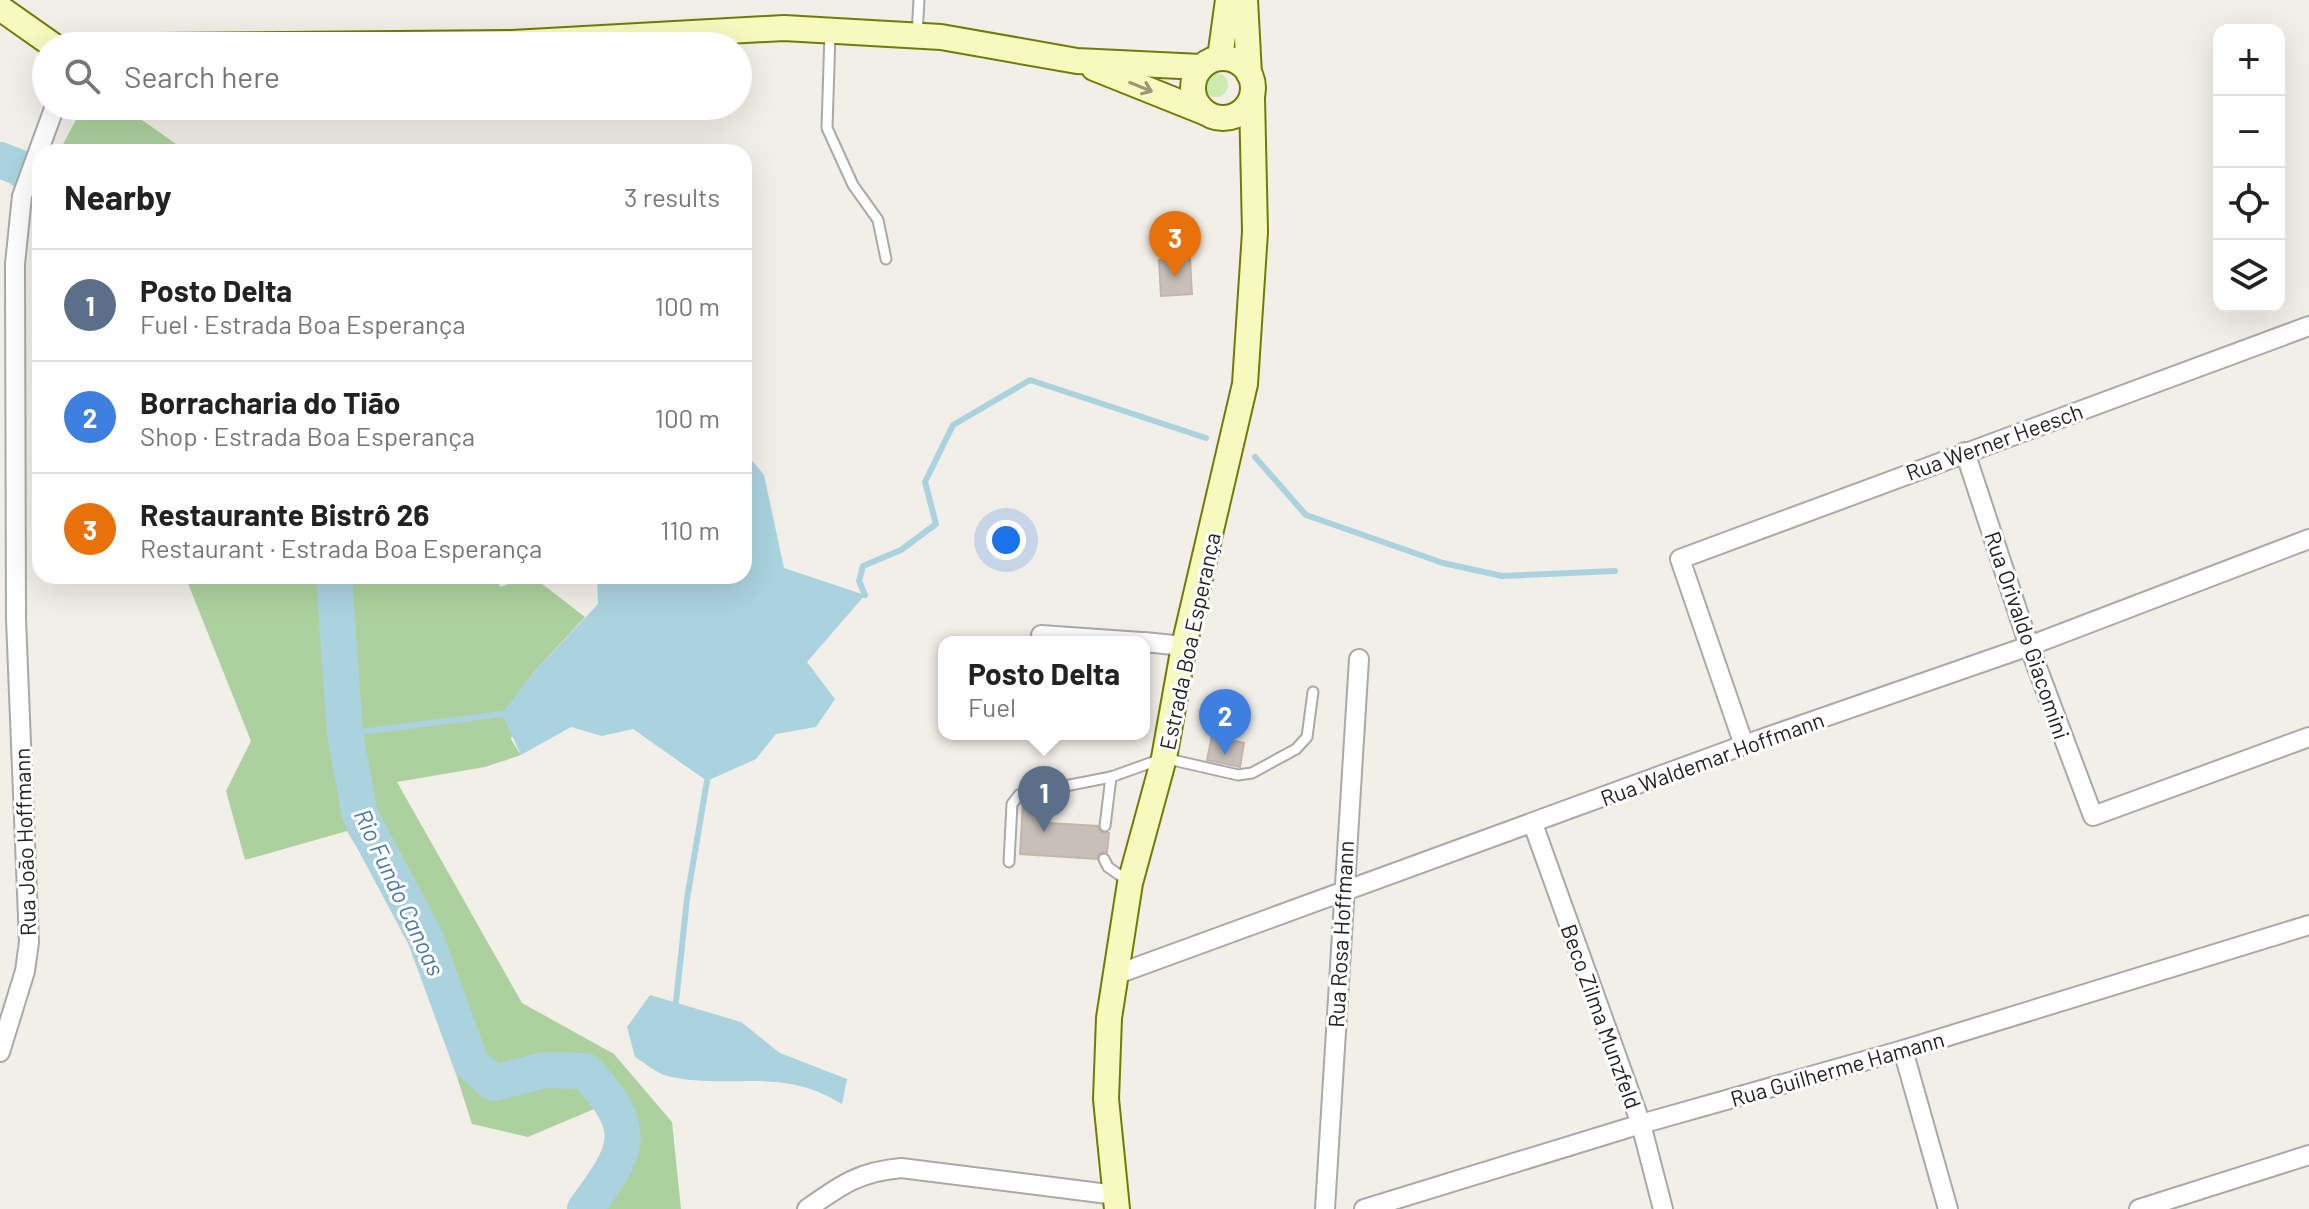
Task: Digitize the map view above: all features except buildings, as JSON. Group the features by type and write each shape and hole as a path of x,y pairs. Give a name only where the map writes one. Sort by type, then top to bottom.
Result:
{"street":[{"path":"1228,0 1211,63 1193,85 1197,105 1215,116 1255,167"},
{"name":"Estrada Boa Esperança","path":"1116,1202 1106,1060 1115,975 1130,883 1164,758 1184,646 1245,384 1255,167 1245,0"},
{"path":"0,8 34,32"},
{"path":"711,32 830,29 917,35 1077,61 1237,62 1250,86 1242,112 1215,116 1077,61"},
{"name":"Rua João Hoffmann","path":"39,144 49,120"},
{"name":"Rua João Hoffmann","path":"0,1052 25,971 29,942 8,621 15,264 22,196 32,163"},
{"name":"Rua Werner Heesch","path":"1744,745 1680,559 2309,326"},
{"name":"Rua Orivaldo Giacomini","path":"1965,452 2029,646 2093,816 2309,737"},
{"name":"Rua Waldemar Hoffmann","path":"1115,975 1744,745 2029,646 2309,539"},
{"path":"1041,635 1055,636"},
{"path":"1150,643 1184,646"},
{"name":"Rua Rosa Hoffmann","path":"1325,1209 1342,893 1359,659"},
{"name":"Beco Zilma Munzfeld","path":"1533,824 1641,1124 1663,1209"},
{"name":"Rua Guilherme Hamann","path":"1364,1209 1641,1124 1903,1050 2309,925"},
{"path":"1903,1050 1948,1209"},
{"path":"2139,1209 2309,1155"},
{"path":"807,1209 849,1179 873,1170 901,1168 1116,1202"}],"lane":[{"path":"917,35 919,0"},
{"path":"830,29 827,128 853,185 878,220 886,259"},
{"path":"1009,862 1014,799 1039,789 1111,777 1164,758 1238,775 1262,769 1296,749 1307,737 1313,692"},
{"path":"1105,826 1111,777"},
{"path":"1104,859 1108,867 1130,883"}],"green space":[{"path":"1216,73 1225,76 1228,85 1225,94 1216,97 1207,94 1204,85 1207,76"},
{"path":"76,120 142,120 176,144 63,144"},
{"path":"188,584 499,584 500,587 542,584 585,617 532,674 511,739 521,755 485,767 397,782 522,1003 614,1054 672,1122 681,1209 585,1209 611,1174 625,1140 613,1101 528,1137 472,1124 414,942 347,831 245,860 226,791 251,741"}],"water":[{"path":"752,461 764,475 784,568 865,595 807,662 835,699 816,727 776,734 756,759 707,781 633,729 602,736 571,727 521,755 502,714 532,674 598,604 597,584 752,584"},
{"path":"650,995 741,1022 780,1053 847,1079 842,1104 797,1085 691,1080 659,1073 635,1057 627,1027"}],"waterway":[{"name":"Rio Fundo Canoas","path":"0,160 18,167 32,178"},
{"path":"865,595 859,581 863,566 901,550 936,524 925,482 953,425 1030,380 1206,438"},
{"path":"1255,457 1306,515 1443,563 1502,576 1615,571"},
{"name":"Rio Fundo Canoas","path":"335,584 345,734 360,815 425,937 471,1063 494,1083 545,1070 585,1071 615,1109 621,1124 619,1154 612,1170 585,1209"},
{"path":"345,734 502,714"},
{"path":"676,1002 687,899 707,781"}],"place":[{"name":"Restaurante Bistrô 26","path":"1175,277"},
{"name":"Borracharia do Tião","path":"1225,755"},
{"name":"Posto Delta","path":"1044,832"}]}
